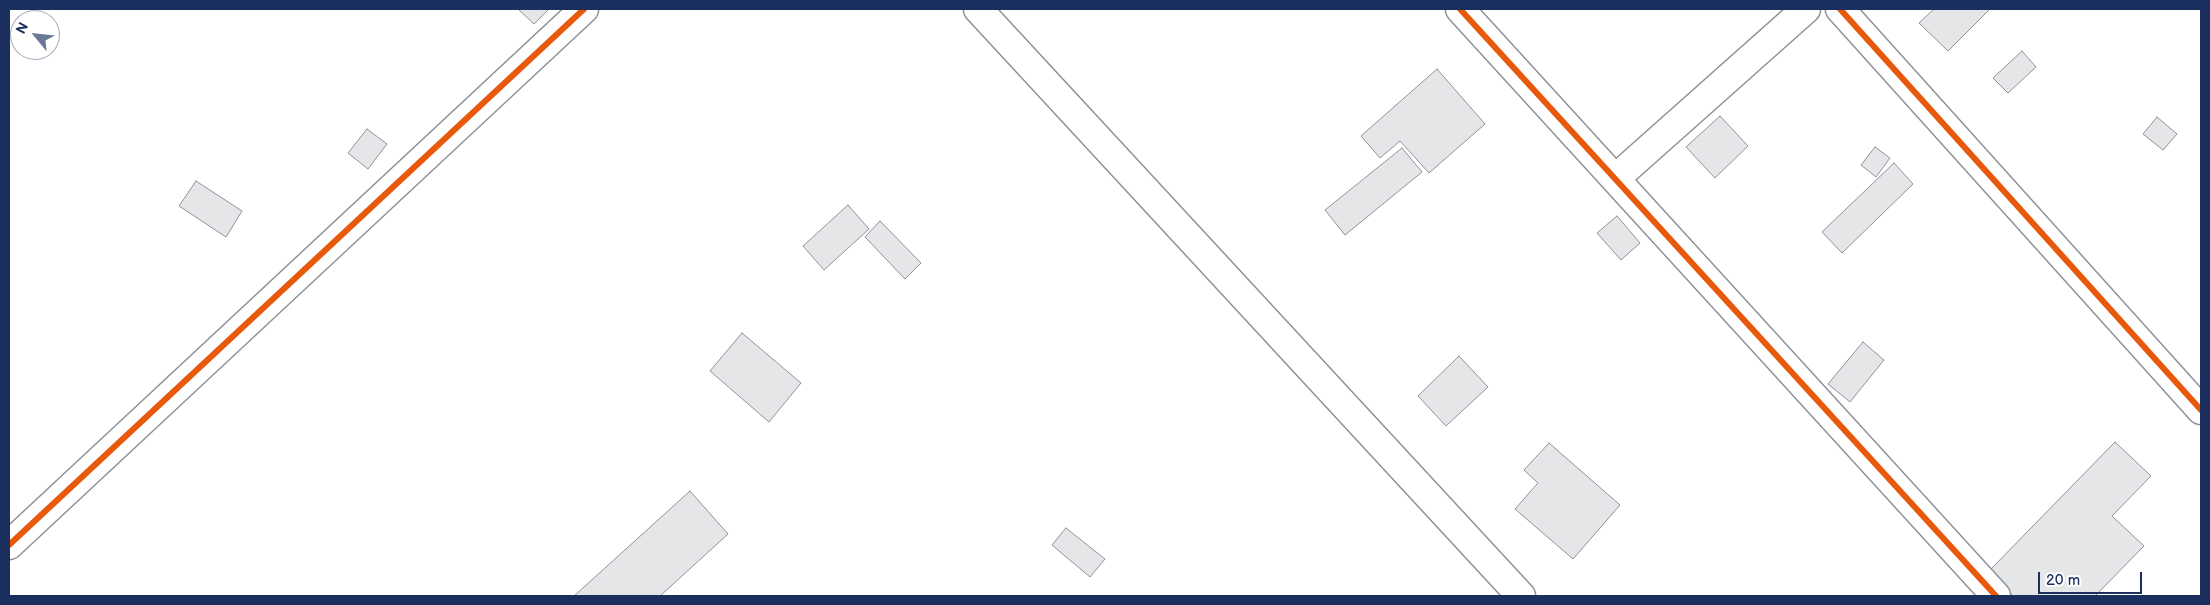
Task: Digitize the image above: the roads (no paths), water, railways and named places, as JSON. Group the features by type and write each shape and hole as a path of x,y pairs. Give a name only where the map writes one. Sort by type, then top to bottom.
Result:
{"street":[{"path":"9,545 584,9"},
{"path":"978,9 1521,596"},
{"path":"1460,9 1996,596"},
{"path":"1616,178 1806,9"},
{"path":"1840,9 2201,410"}]}
